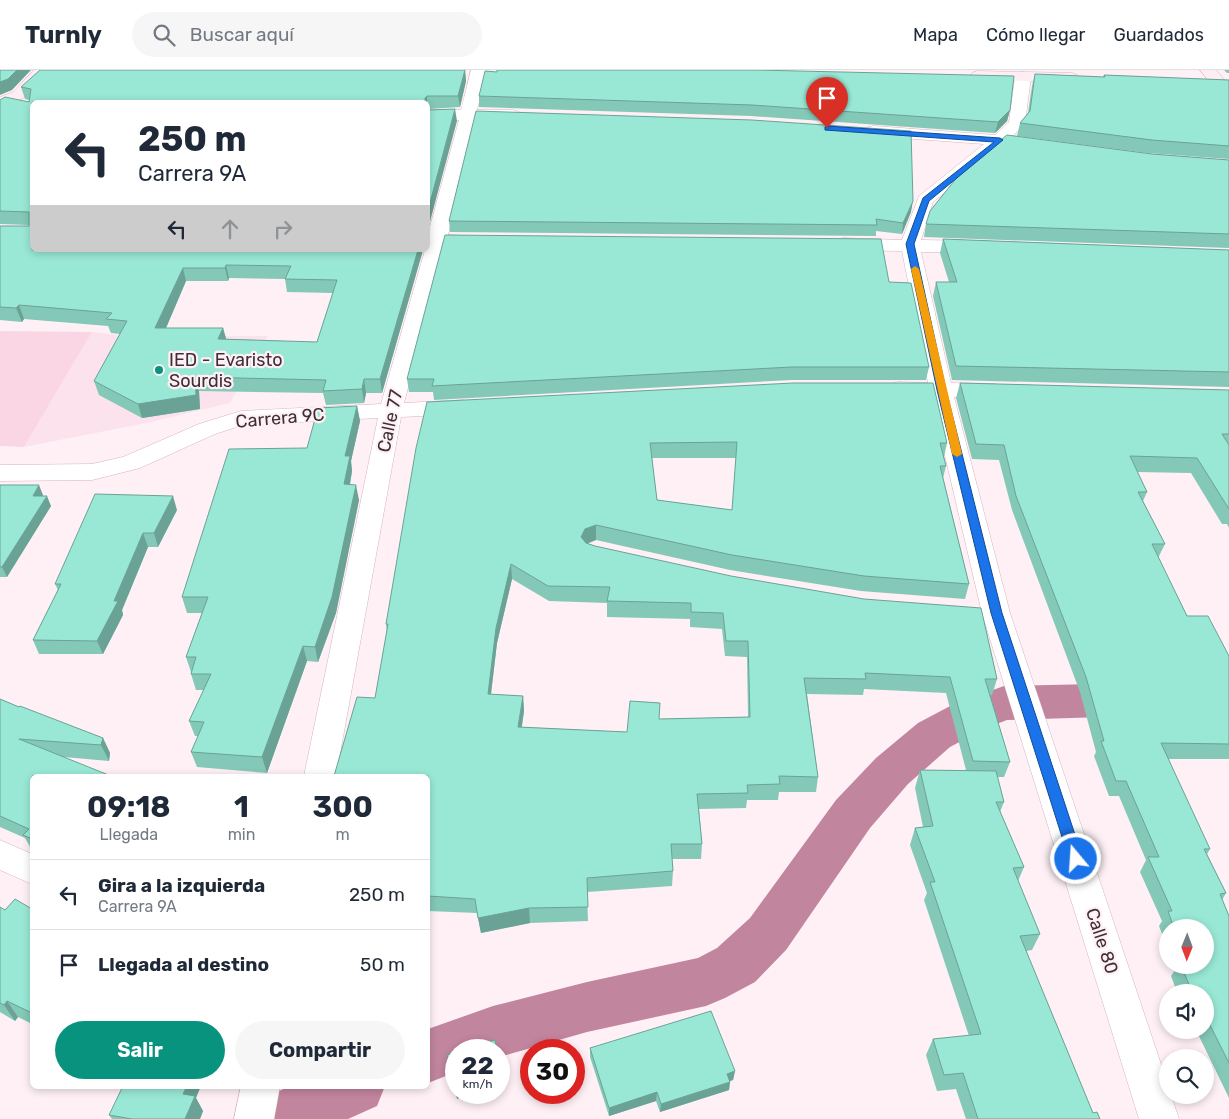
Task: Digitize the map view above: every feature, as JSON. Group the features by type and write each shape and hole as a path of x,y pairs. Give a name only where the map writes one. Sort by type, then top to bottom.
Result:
{"street":[{"path":"2,104 22,92 42,70"},
{"name":"Calle 77","path":"432,240 479,70"},
{"path":"576,70 656,71"},
{"path":"963,76 1090,78"},
{"path":"910,244 925,200 1010,141 1017,123 1023,77"},
{"path":"1212,77 1229,95"},
{"path":"2,104 27,106"},
{"path":"430,115 527,116"},
{"path":"860,131 1010,141"},
{"path":"432,240 496,241"},
{"path":"821,244 910,244 1000,248"},
{"name":"Calle 80","path":"910,244 941,390 996,613 1159,1119"},
{"name":"Calle 77","path":"320,774 391,410 429,252"},
{"path":"876,389 1021,391"},
{"name":"Carrera 9C","path":"0,473 92,472 131,464 207,429 241,418 480,406"},
{"path":"967,611 996,613"},
{"path":"0,854 30,869"}],"shaded area":[{"path":"0,331 92,332 24,447 0,446"},
{"name":"IED - Evaristo Sourdis","path":"92,332 125,336 268,336 230,403 151,422 24,447"}],"building":[{"path":"0,70 17,70 8,79 0,82"},
{"path":"40,70 465,70 458,96 427,96 425,100 30,100 30,252 417,252 380,379 364,379 362,389 323,391 326,380 195,377 196,395 138,404 94,381 127,321 106,319 112,313 19,305 16,308 0,307 0,226 29,226 29,212 0,211 0,100 5,97 29,102 31,89 21,87","holes":["226,265 291,266 285,279 337,280 317,342 218,339 223,328 155,328 183,268 225,268"]},
{"path":"497,70 755,70 1014,76 1010,110 998,122 752,105 479,96 485,71 497,72"},
{"path":"1035,74 1229,80 1229,146 1152,140 1020,123 1030,111"},
{"path":"455,109 430,203 430,110"},
{"path":"476,111 752,120 911,131 913,201 903,223 876,219 877,225 449,221"},
{"path":"1007,135 1152,154 1229,160 1229,234 926,224 930,211 963,170"},
{"path":"445,235 881,239 889,282 911,283 929,367 792,367 432,386 434,379 407,379"},
{"path":"943,239 1229,250 1229,372 956,366 936,282 957,282"},
{"path":"793,383 933,383 947,443 940,443 946,466 940,466 969,584 864,576 732,555 596,525 585,529 581,537 586,543 595,546 731,576 864,599 981,608 997,679 985,679 1010,762 973,761 950,677 865,673 866,679 804,678 818,777 779,776 780,784 747,785 748,793 697,794 702,844 671,844 673,871 587,878 588,907 529,908 478,918 475,899 430,896 430,774 335,774 357,697 375,698 416,448 427,402","holes":["737,442 732,510 657,500 650,443","511,564 548,586 610,587 607,601 691,603 691,612 723,613 726,641 748,641 750,717 659,719 660,703 630,701 627,732 518,727 523,696 488,694 496,628"]},
{"path":"960,383 1229,390 1229,434 1222,434 1229,445 1229,509 1197,458 1130,456 1147,492 1138,492 1165,544 1152,544 1187,616 1208,616 1229,656 1229,744 1161,743 1210,849 1204,849 1226,893 1220,894 1229,916 1229,1063 1214,1033 1214,984 1189,984 1185,974 1214,974 1214,919 1171,919 1168,911 1172,911 1148,857 1159,857 1126,781 1116,781 1101,741 1104,741 1086,677 1016,496 1004,445 976,444"},
{"path":"357,406 345,456 350,456 344,484 356,485 332,597 315,647 303,646 262,757 191,752 204,722 189,721 211,674 191,674 196,657 186,657 208,597 182,597 229,449 307,448 318,408"},
{"path":"0,485 39,485 33,496 47,496 2,567 0,567"},
{"path":"95,494 173,496 154,533 143,533 114,601 118,601 97,641 33,640 61,584 55,584"},
{"path":"0,699 103,738 101,745 19,739 106,774 30,774 30,838 23,835 29,829 0,816"},
{"path":"920,770 996,771 1004,802 996,802 1024,867 1013,868 1040,934 1020,936 1093,1113 1097,1112 1100,1119 978,1119 963,1073 944,1075 933,1039 981,1034 930,882 935,882 915,828 933,826"},
{"path":"15,899 30,908 30,1012 7,1001 4,1005 0,1003 0,907 5,910"},
{"path":"711,1011 735,1071 727,1074 730,1082 661,1104 657,1092 609,1108 590,1048"},
{"path":"122,1089 186,1089 183,1094 195,1096 185,1119 132,1119 109,1115"}],"waterway":[{"path":"430,1055 493,1032 587,1007 706,981 736,965 768,934 853,814 892,771 934,735 970,716 1004,703 1229,697"},
{"path":"282,1119 350,1089"}],"slow traffic":[{"path":"915,269 957,454"}],"place":[{"name":"IED - Evaristo Sourdis","path":"159,370"}],"route":[{"path":"827,128 1000,140 925,200 910,244 941,390 996,613 1076,859"}]}
